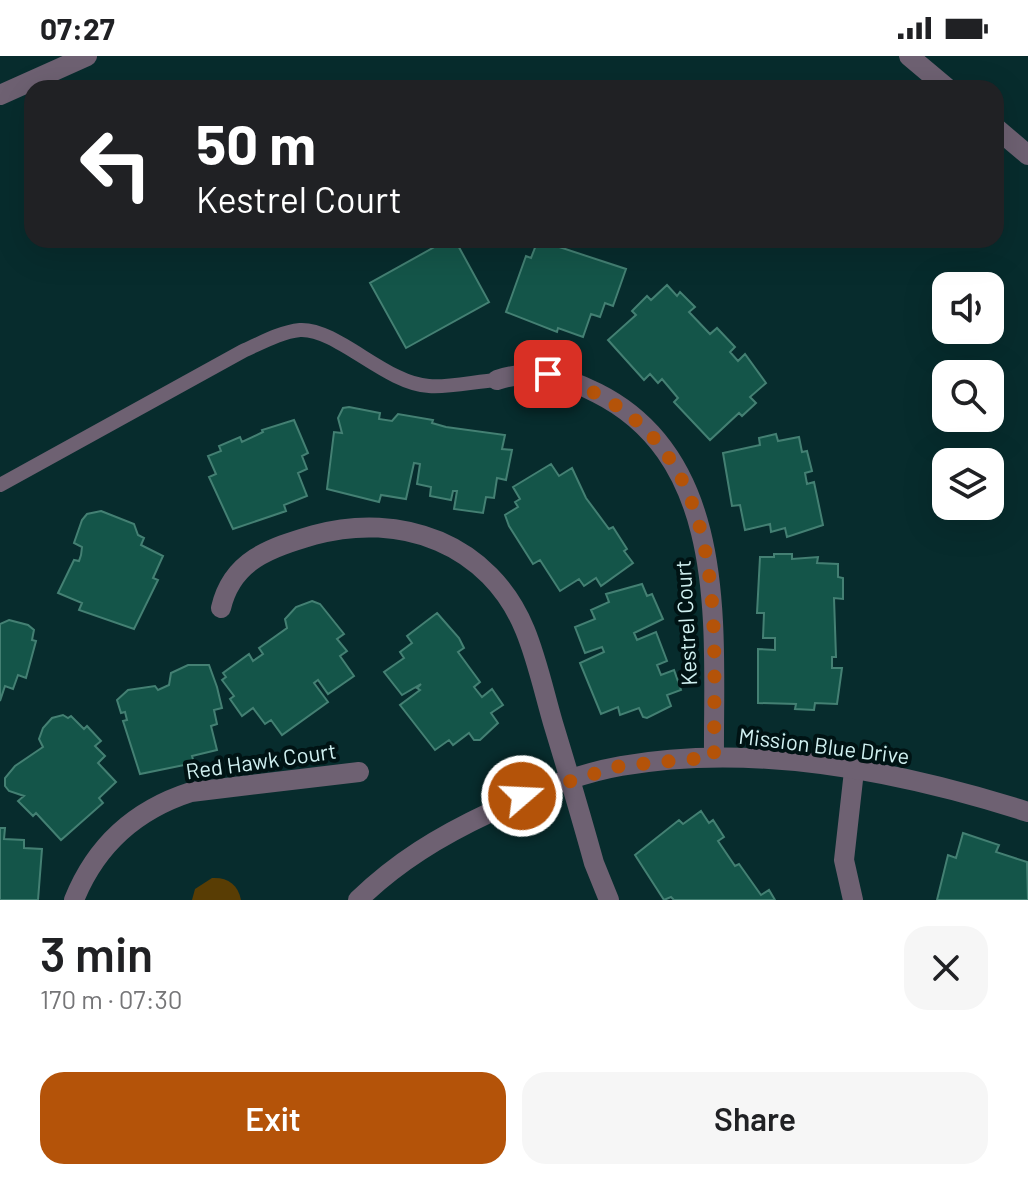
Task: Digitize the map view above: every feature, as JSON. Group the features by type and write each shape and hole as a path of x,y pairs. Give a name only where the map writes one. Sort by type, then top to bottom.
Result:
{"street":[{"path":"33,80 87,56"},
{"path":"909,56 938,80"},
{"path":"0,95 24,84"},
{"path":"1004,135 1028,155"},
{"name":"Kestrel Court","path":"497,380 514,374 548,374 612,400 662,448 679,476 705,539 711,572 714,757"},
{"path":"221,608 225,588 240,567 291,542 359,528 405,530 444,541 486,570 515,610 533,652 609,900"},
{"name":"Mission Blue Drive","path":"358,900 396,867 435,840 522,796 620,766 714,757 854,771 924,783 1028,812"},
{"path":"853,900 844,860 854,771"},
{"name":"Red Hawk Court","path":"74,900 98,854 138,815 165,800 191,792 359,772"}],"lane":[{"path":"0,485 243,351 284,333 308,330 320,334 390,374 430,387 497,380"}],"shaded area":[{"path":"212,878 231,883 241,900 192,900 195,889"}],"building":[{"path":"433,248 459,248 489,302 406,348 370,283"},
{"path":"535,248 562,248 626,269 613,306 605,303 600,317 591,314 583,337 558,328 557,332 506,312 526,256 531,258"},
{"path":"667,285 677,296 680,292 695,307 689,312 710,334 717,328 735,347 730,352 738,361 745,354 766,383 750,397 756,403 742,416 739,413 710,440 674,402 678,398 662,379 658,383 650,374 644,380 608,340 636,315 632,311 647,296 651,300"},
{"path":"343,408 380,413 379,419 392,421 398,414 433,420 432,423 446,427 505,435 502,449 512,450 506,480 497,478 494,498 486,497 483,513 454,509 457,491 453,491 451,500 430,496 431,487 417,484 420,464 414,463 406,499 381,495 379,502 327,489 334,432 342,433 338,418"},
{"path":"294,420 308,453 302,456 307,469 298,473 307,496 284,505 286,511 233,529 209,477 216,474 208,456 221,451 219,446 240,437 242,442 262,430"},
{"path":"776,434 778,441 799,437 802,452 807,451 812,471 805,473 807,484 814,482 823,525 787,537 785,528 771,532 770,524 745,530 740,505 732,506 723,453 760,445 759,438"},
{"path":"551,464 559,476 572,468 586,498 609,529 613,527 633,563 601,586 596,578 584,586 579,579 560,591 540,560 533,564 509,526 505,515 518,507 515,502 520,499 513,487"},
{"path":"101,511 134,524 138,535 144,538 141,545 163,556 153,578 158,580 134,629 79,610 82,603 58,593 74,560 79,561 81,555 82,547 74,543 82,520 87,514"},
{"path":"774,554 792,554 792,559 818,557 817,563 838,564 838,577 843,578 843,599 834,598 836,657 832,657 832,668 842,668 837,704 815,703 814,710 795,709 796,704 758,703 758,649 775,650 775,638 763,638 764,613 757,613 760,557 774,557"},
{"path":"642,584 647,596 652,594 663,619 634,633 637,640 656,632 667,661 657,665 661,675 674,670 681,690 667,695 671,706 647,718 643,717 639,708 620,715 618,707 601,714 580,663 604,652 602,647 585,653 575,627 595,619 591,610 609,602 606,594"},
{"path":"312,601 320,604 344,634 337,639 347,651 340,656 354,676 328,694 318,680 314,683 328,702 282,735 271,720 265,724 253,708 242,716 230,699 234,696 222,680 226,677 223,673 249,654 253,661 263,654 259,648 287,628 285,619 296,607"},
{"path":"437,613 464,648 458,652 480,682 474,687 482,697 492,689 503,705 491,713 498,723 480,740 474,740 469,733 453,745 449,740 435,750 400,705 420,690 417,688 421,684 402,695 384,672 404,658 400,652 412,643 407,636"},
{"path":"9,620 28,625 34,630 32,640 36,641 26,678 18,675 13,689 5,686 0,701 0,624"},
{"path":"188,665 209,665 217,687 222,708 214,710 217,724 211,726 217,750 192,756 194,763 140,774 123,721 127,720 125,712 121,713 117,700 128,690 155,686 158,690 169,685 171,673"},
{"path":"71,716 84,729 87,726 101,741 95,746 105,756 98,763 116,782 99,798 103,803 61,840 36,813 33,816 18,801 24,796 9,791 5,778 15,766 43,747 39,739 43,728 52,718"},
{"path":"701,811 709,823 713,820 724,837 718,841 735,866 739,864 761,895 769,890 775,900 674,900 671,897 664,900 635,855 679,820 683,824"},
{"path":"0,828 5,828 4,839 24,840 24,848 42,849 38,900 0,900"},
{"path":"963,833 999,845 996,852 1027,862 1028,900 937,900 948,855 956,858"}],"route":[{"path":"522,796 620,766 714,757 711,572 705,539 693,507 662,448 639,423 612,400 579,384 548,374"}]}
